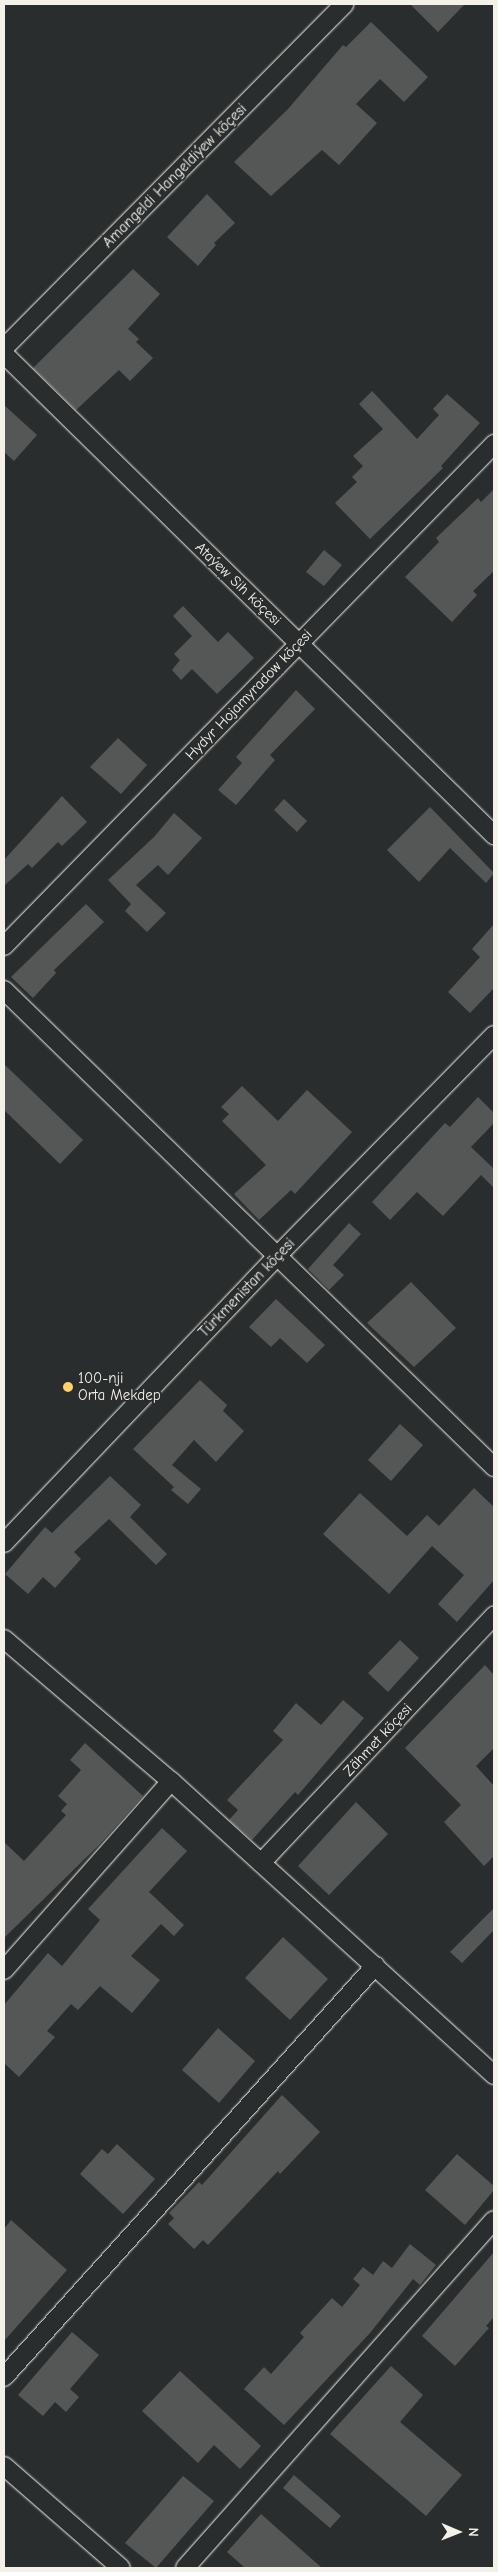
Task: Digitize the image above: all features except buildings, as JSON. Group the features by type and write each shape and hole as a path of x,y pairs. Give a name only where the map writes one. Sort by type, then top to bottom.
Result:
{"street":[{"name":"Amangeldi Hangeldiýew köçesi","path":"4,348 346,4"},
{"name":"Ataýew Sih köçesi","path":"4,354 494,835"},
{"name":"Hydyr Hojamyradow köçesi","path":"4,946 494,444"},
{"path":"4,990 494,1467"},
{"name":"Türkmenistan köçesi","path":"4,1543 277,1256 494,1036"},
{"name":"Zähmet köçesi","path":"261,1863 494,1616"},
{"path":"4,1639 171,1781 494,2075"},
{"path":"4,1970 171,1781"},
{"path":"4,2377 374,1966"},
{"path":"185,2568 494,2220"},
{"path":"4,2466 121,2568"}],"place":[{"name":"100-nji Orta Mekdep","path":"68,1387"}]}
